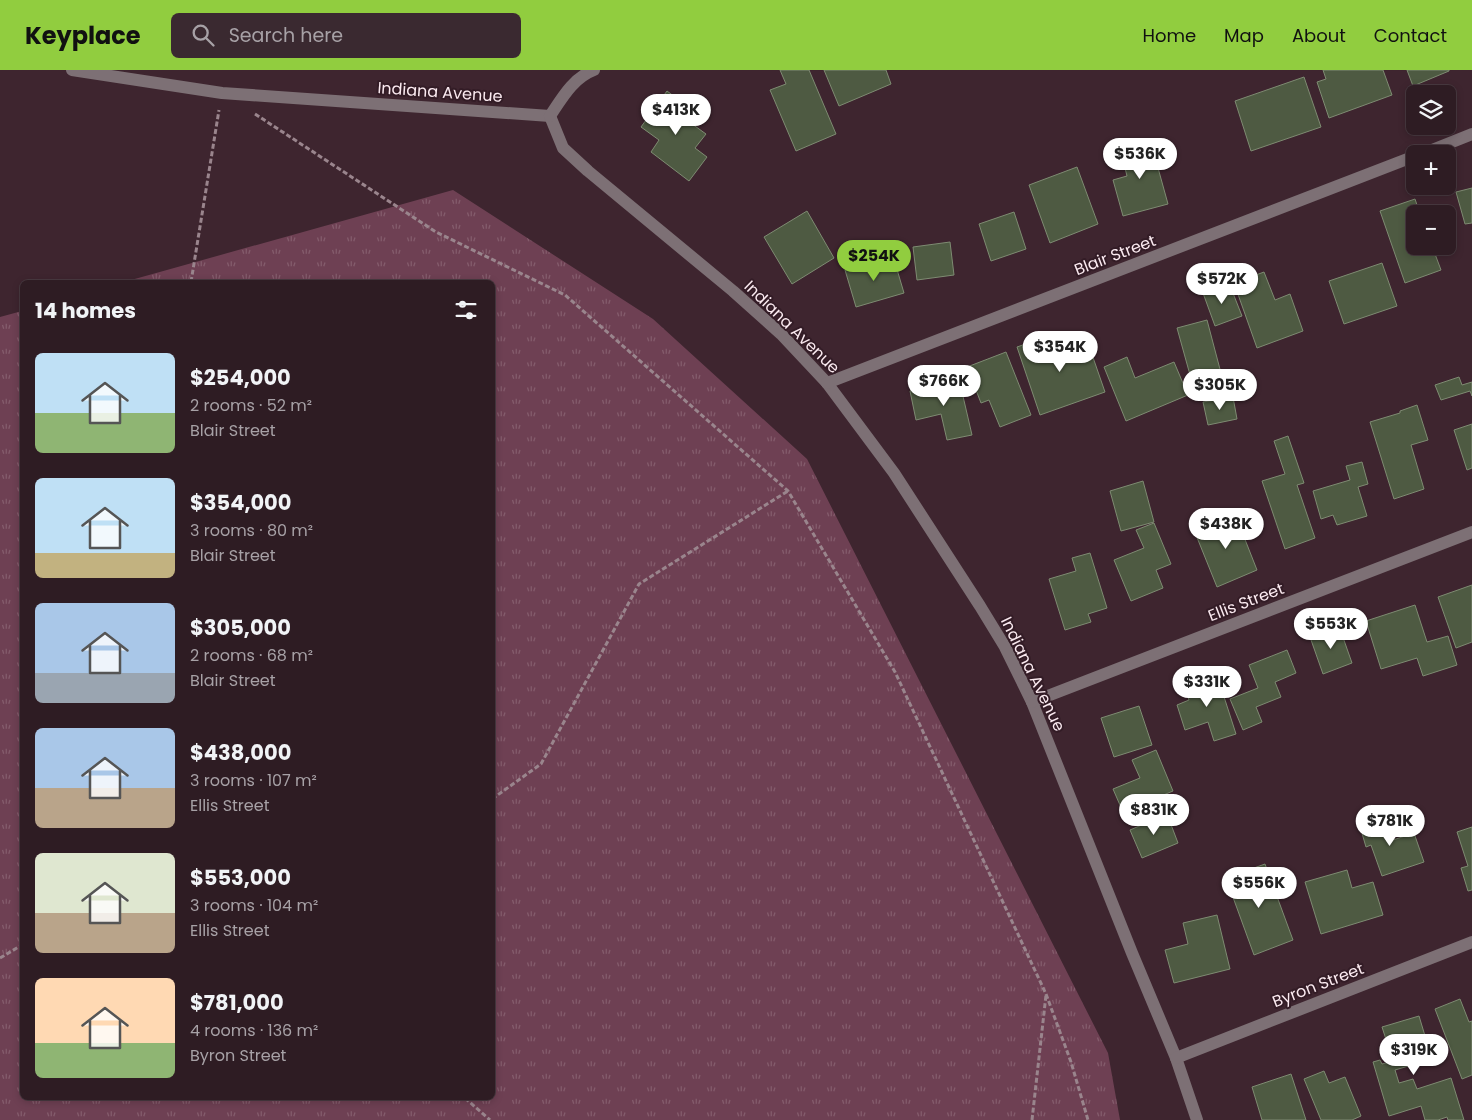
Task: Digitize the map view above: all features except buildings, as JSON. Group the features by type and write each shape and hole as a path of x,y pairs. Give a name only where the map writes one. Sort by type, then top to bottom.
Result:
{"street":[{"name":"Indiana Avenue","path":"72,70 222,93 550,116 563,148 733,291 781,334 828,383 894,473 980,606 1005,647 1032,702 1176,1058 1197,1120"},
{"path":"550,116 565,93 583,74 594,70"},
{"path":"1444,145 1472,134"},
{"name":"Blair Street","path":"828,383 1406,159"},
{"name":"Ellis Street","path":"1032,702 1472,532"},
{"name":"Byron Street","path":"1176,1058 1472,942"}],"path":[{"path":"191,280 222,93 436,232 565,295 788,491 895,672 1046,994 1071,1062 1088,1120"},
{"path":"495,796 540,764 640,584 788,491"},
{"path":"0,958 20,946"},
{"path":"1032,1120 1046,994"},
{"path":"467,1100 490,1120"}],"green space":[{"path":"453,190 653,319 807,459 1108,1053 1120,1120 0,1120 0,317 20,312 20,1100 495,1100 495,280 131,280"}]}
